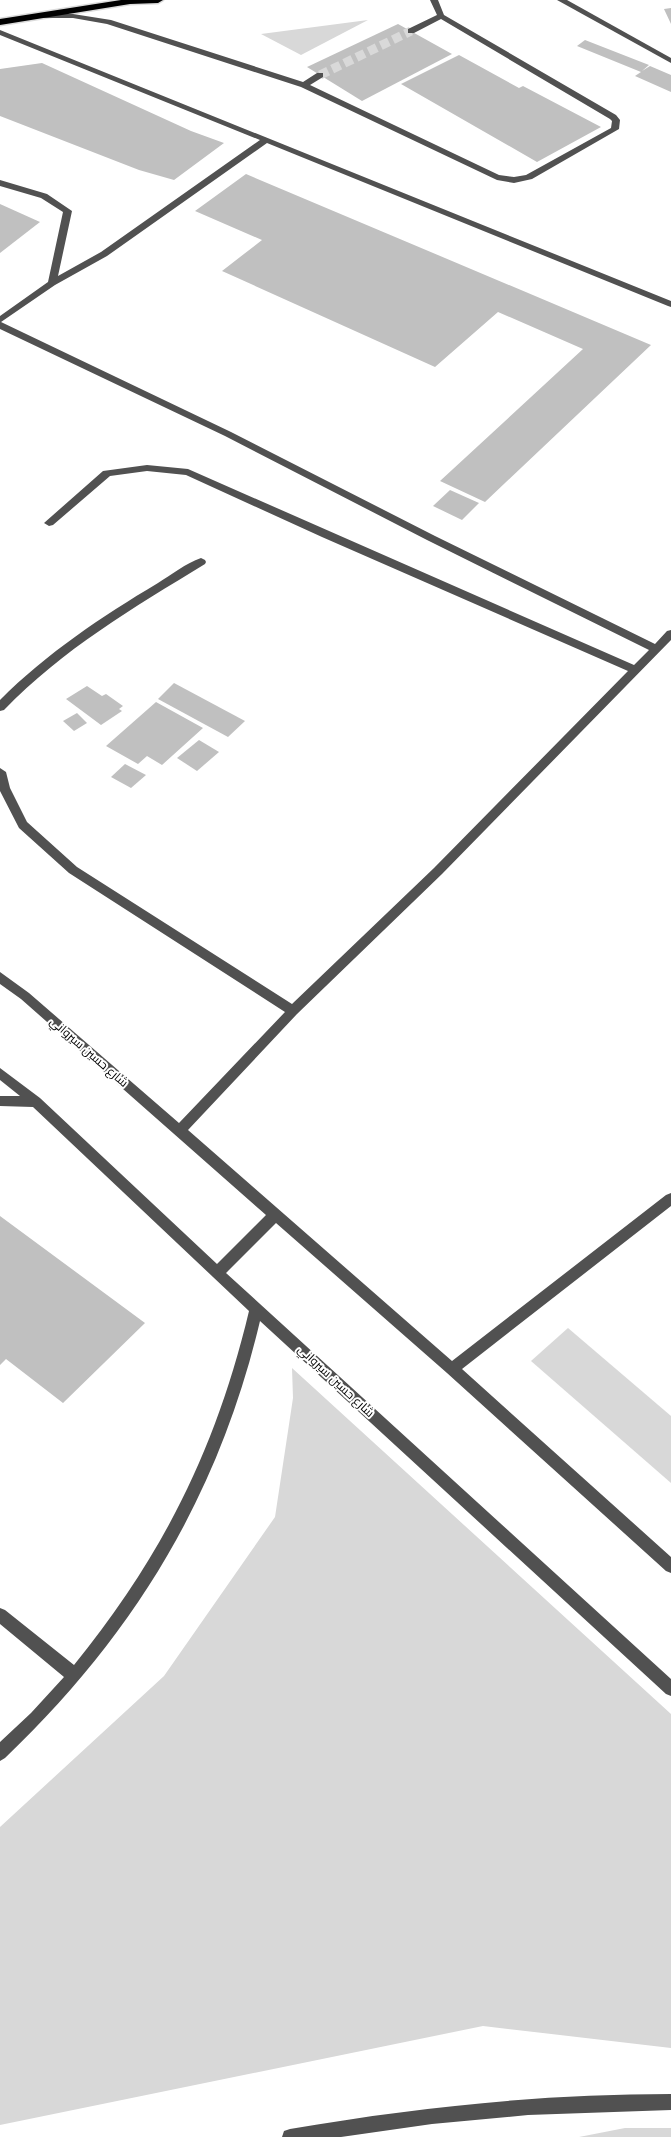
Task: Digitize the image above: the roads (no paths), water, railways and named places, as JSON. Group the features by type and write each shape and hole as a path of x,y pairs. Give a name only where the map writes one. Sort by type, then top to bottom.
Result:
{"highway":[{"path":"120,4 140,0"},
{"path":"0,22 158,0"}],"street":[{"path":"36,16 73,16 108,22 304,85 489,173 506,179 514,180 529,177 615,129 616,120 613,117 441,16 434,0"},
{"path":"561,0 671,61"},
{"path":"412,31 441,16"},
{"path":"0,32 671,304"},
{"path":"304,85 320,75"},
{"path":"0,320 52,283 104,254 267,139"},
{"path":"0,183 44,196 68,212 52,283"},
{"path":"0,325 228,434 431,538 656,649"},
{"path":"49,523 108,473 148,468 188,472 326,535 636,670"},
{"path":"0,707 24,681 72,642 201,562"},
{"path":"179,1130 294,1011 438,871 671,634"},
{"path":"0,772 4,788 23,825 73,870 294,1011"},
{"name":"شارع حسين سيرواني","path":"0,977 25,996 276,1214 671,1566"},
{"name":"شارع حسين سيرواني","path":"0,1073 36,1102 218,1273 671,1689"},
{"path":"0,1101 36,1102"},
{"path":"452,1370 671,1199"},
{"path":"218,1273 276,1214"},
{"path":"0,1753 75,1676 129,1604 166,1546 200,1481 227,1414 256,1308"},
{"path":"0,1615 75,1676"},
{"path":"290,2137 345,2132 476,2113 606,2102 671,2102"}],"tunnel":[{"path":"320,75 411,31"}]}
